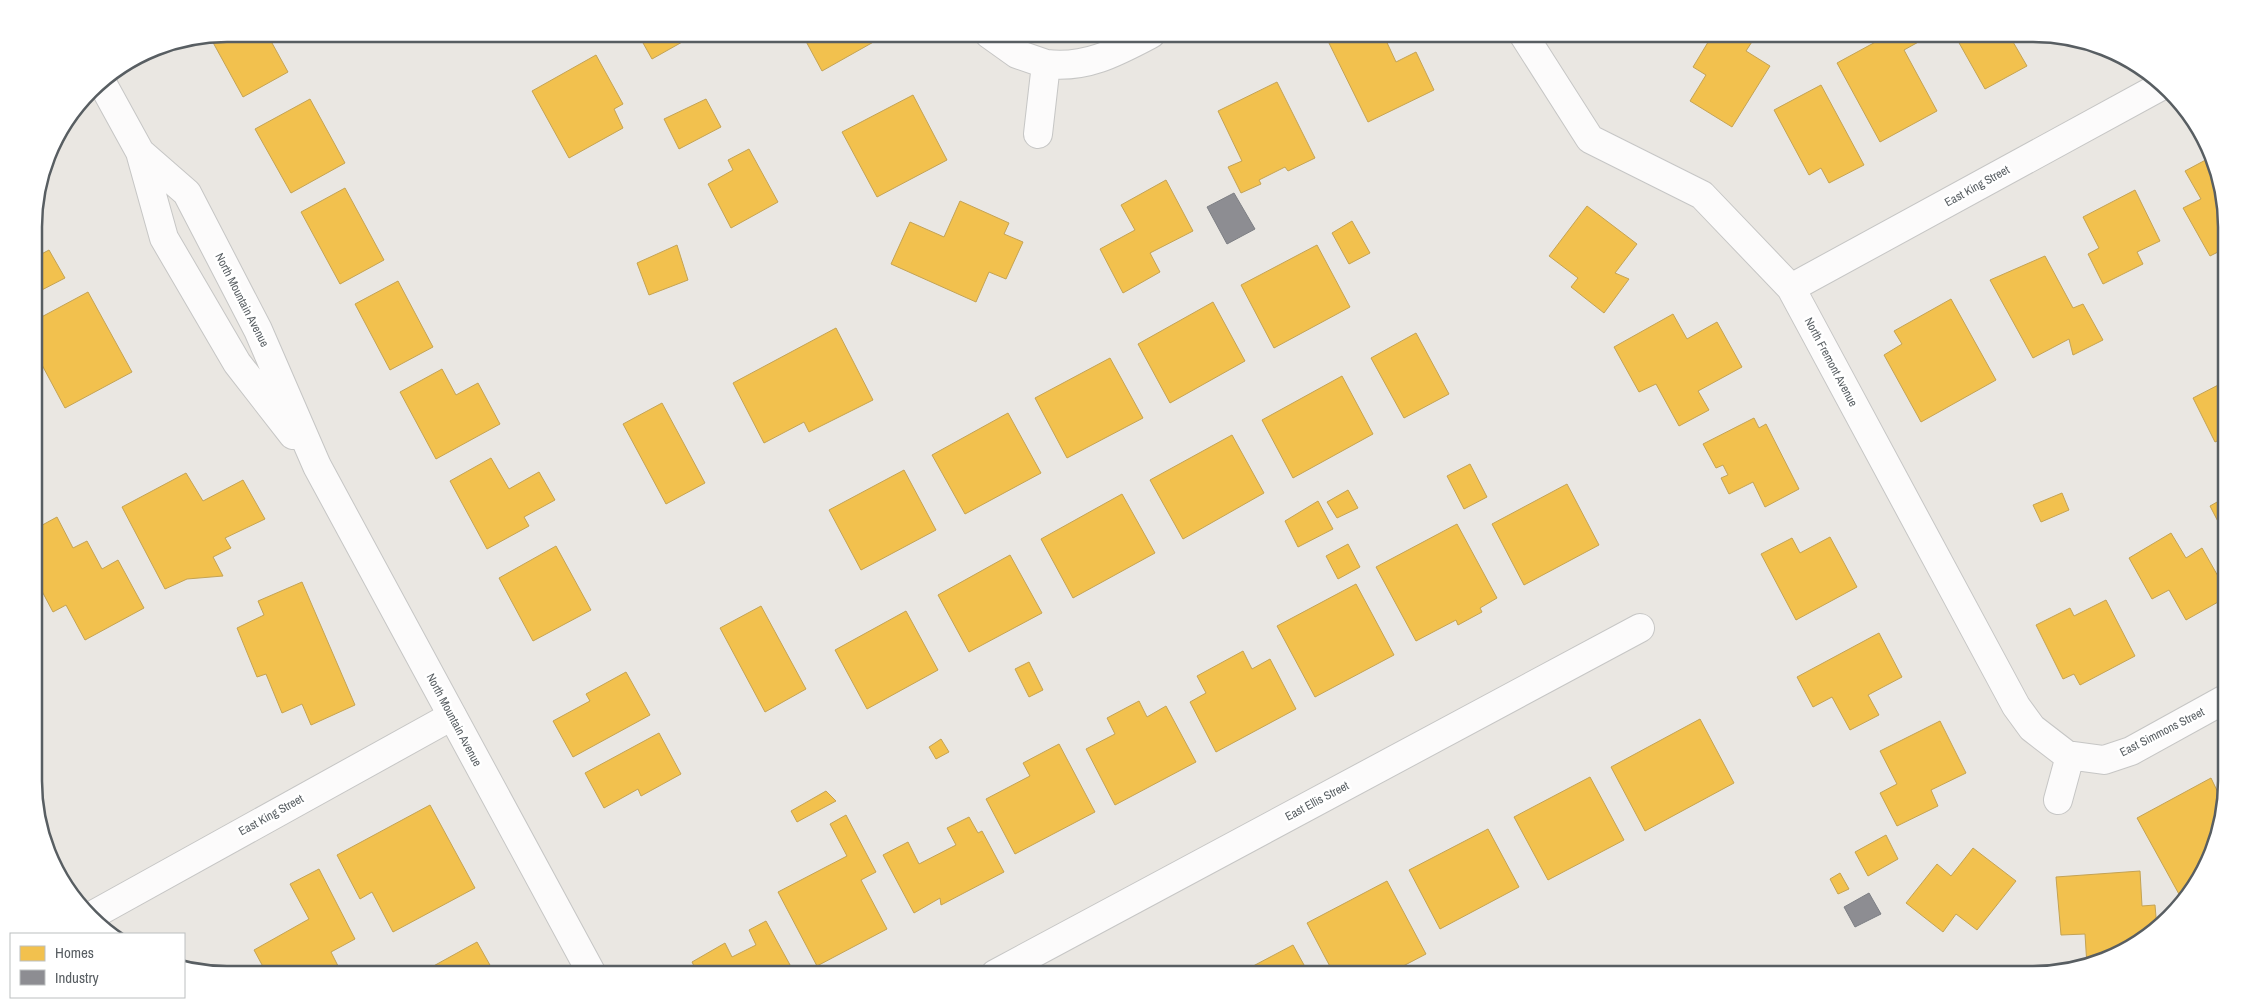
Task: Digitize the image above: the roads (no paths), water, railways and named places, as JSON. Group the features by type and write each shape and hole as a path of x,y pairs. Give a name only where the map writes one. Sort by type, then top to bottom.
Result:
{"street":[{"path":"1000,42 1017,54 1046,64 1063,66 1099,60 1134,42"},
{"name":"North Fremont Avenue","path":"1528,42 1590,139 1702,195 1791,288 2016,706 2032,728 2068,756"},
{"path":"1038,134 1046,64"},
{"name":"North Mountain Avenue","path":"105,88 140,152 164,238 237,363 317,466"},
{"name":"East King Street","path":"1791,288 2156,89"},
{"name":"North Mountain Avenue","path":"140,152 187,193 258,330 317,466 588,966"},
{"name":"East Ellis Street","path":"1010,966 1640,628"},
{"name":"East Simmons Street","path":"2068,756 2104,760 2131,751 2218,703"},
{"name":"East King Street","path":"98,912 452,716"},
{"path":"2058,800 2068,756"}]}
